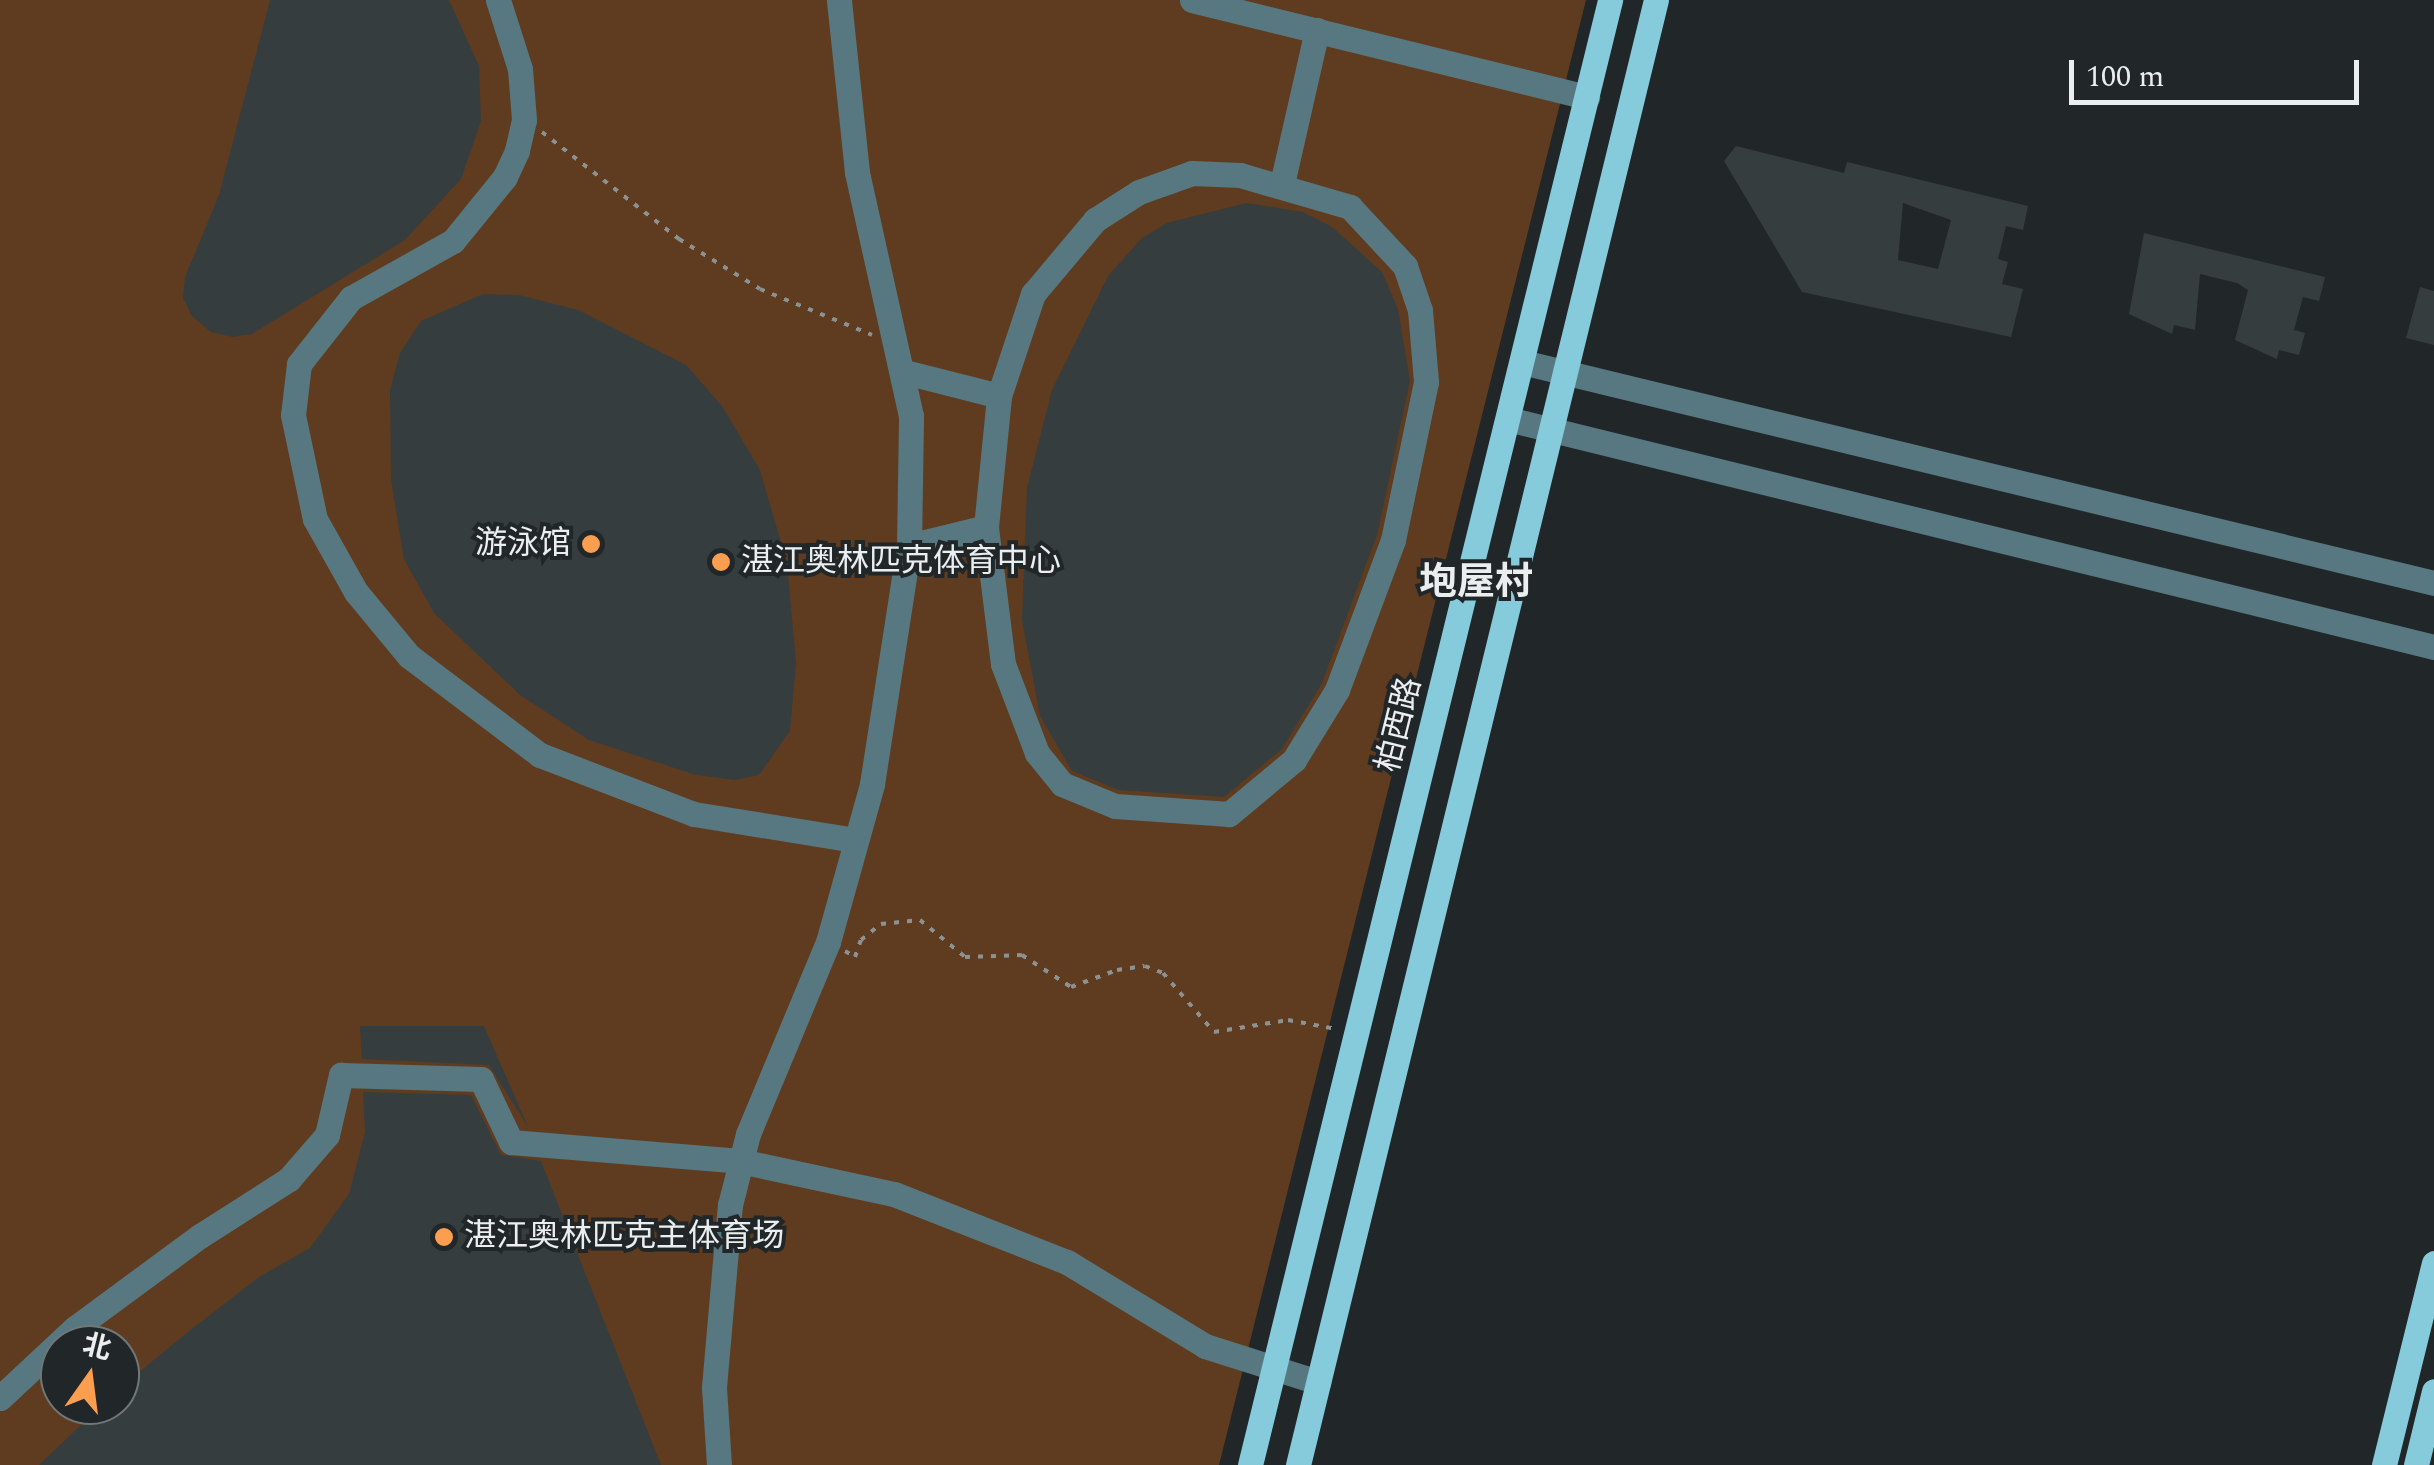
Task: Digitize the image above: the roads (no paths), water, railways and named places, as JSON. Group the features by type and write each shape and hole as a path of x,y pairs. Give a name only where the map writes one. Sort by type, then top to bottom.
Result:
{"main road":[{"name":"柏西路","path":"1250,1465 1610,0"},
{"path":"1298,1465 1656,0"},
{"path":"2384,1465 2434,1263"},
{"path":"2416,1465 2434,1391"}],"street":[{"path":"498,0 520,69 524,120 505,177 454,241 351,298 299,364 293,415 316,519 356,592 409,656 540,755 694,814 854,840"},
{"path":"719,1465 714,1387 720,1288 740,1161 828,942 889,699 908,546 911,416 905,372 857,172 839,0"},
{"path":"1192,0 1587,97"},
{"path":"1282,184 1317,30"},
{"path":"1192,173 1282,184 1350,207 1405,266 1420,310 1426,382 1394,540 1336,690 1294,760 1229,814 1115,806 1062,784 1031,740 1003,664 986,527 999,396 1032,294 1094,220 1139,192 1192,173"},
{"path":"1522,362 2434,583"},
{"path":"905,372 999,396"},
{"path":"1508,419 2434,647"},
{"path":"908,546 986,527"},
{"path":"0,1398 104,1307 289,1179 327,1134 341,1074 480,1079 511,1142 740,1161 894,1194 994,1230 1066,1262 1205,1346 1318,1382"}],"place":[{"name":"游泳馆","path":"591,544"},
{"name":"湛江奥林匹克体育中心","path":"721,562"},
{"name":"湛江奥林匹克主体育场","path":"444,1237"}],"district":[{"name":"垉屋村","path":"1476,584"}]}
